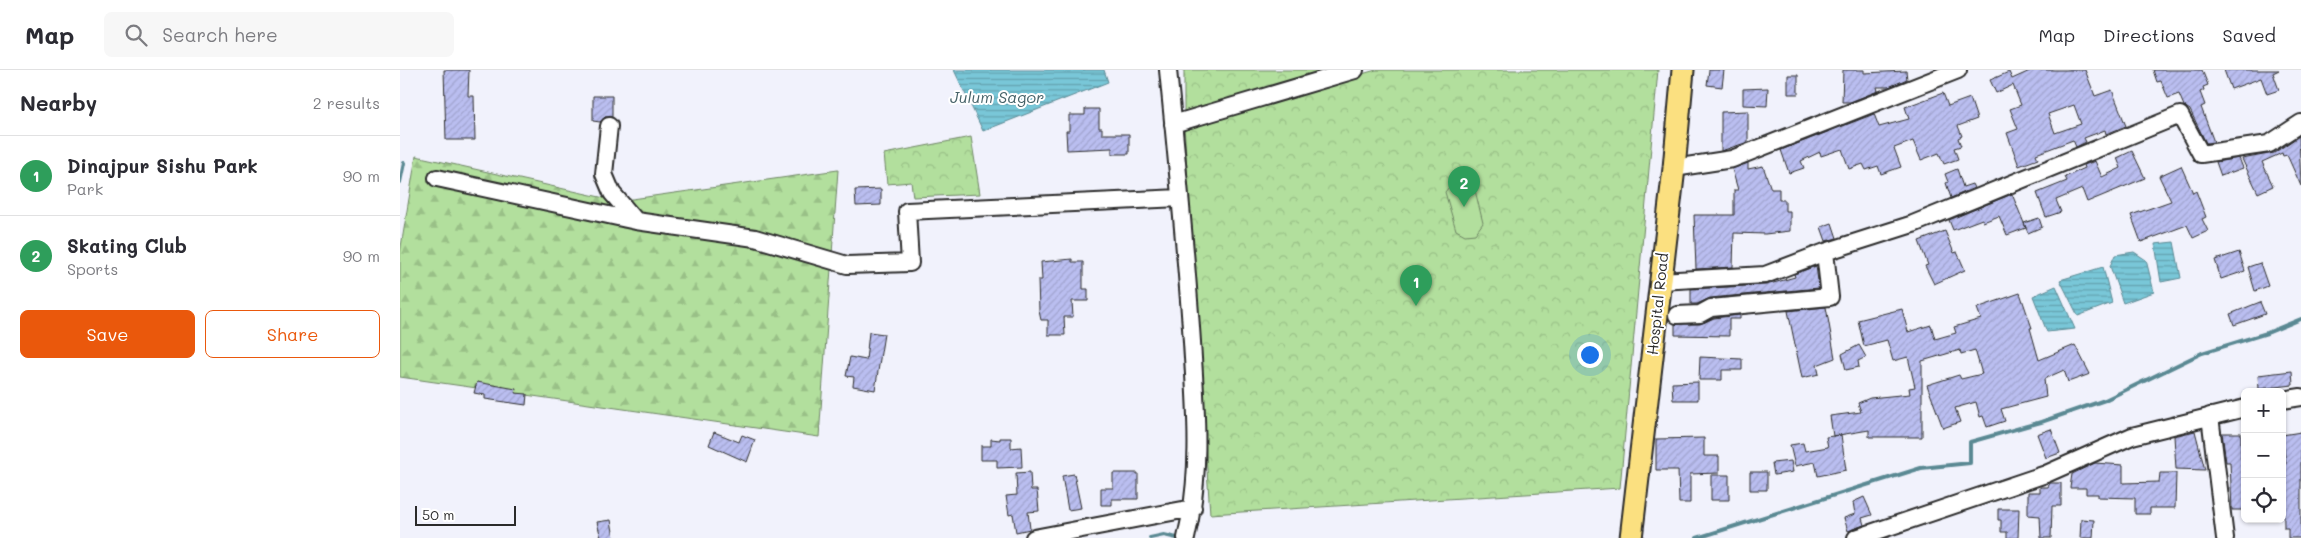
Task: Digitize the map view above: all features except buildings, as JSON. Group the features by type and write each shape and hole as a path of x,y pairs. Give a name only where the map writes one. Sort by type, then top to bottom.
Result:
{"main road":[{"name":"Hospital Road","path":"1631,538 1674,168 1683,70"}],"street":[{"path":"1168,70 1188,285 1198,438 1192,514 1186,538"},
{"path":"1173,124 1356,70"},
{"path":"1674,168 1732,159 1958,70"},
{"path":"1660,281 1765,275 1825,252 1913,224 2180,115 2201,154 2270,144 2301,124"},
{"path":"609,126 604,174 612,193 636,221"},
{"path":"437,178 636,221 755,238 847,265 910,263 907,212 1180,198"},
{"path":"1677,315 1700,314 1711,308 1830,297 1825,252"},
{"path":"2286,399 2301,397"},
{"path":"1856,538 2046,474 2132,436 2241,409"},
{"path":"2210,416 2225,538"},
{"path":"1034,538 1192,514"}],"green space":[{"path":"1184,70 1347,70 1184,123"},
{"path":"1376,70 1658,70 1620,488 1210,514 1184,125"},
{"path":"971,137 980,194 913,197 911,182 887,184 884,154"},
{"path":"416,156 618,201 838,170 819,437 400,377 400,253"},
{"path":"1462,178 1473,182 1483,223 1475,234 1465,235 1456,230 1445,192 1452,183"}],"water":[{"name":"Julum Sagor","path":"954,70 1104,70 1108,82 983,131"},
{"path":"2174,242 2181,278 2161,282 2155,244"},
{"path":"2134,252 2146,260 2154,292 2123,303 2110,266 2115,255"},
{"path":"2103,267 2112,303 2078,316 2060,280"},
{"path":"2056,286 2075,329 2047,332 2033,296"}],"waterway":[{"path":"400,182 404,163"},
{"path":"1697,538 1921,468 1970,463 1970,442 2041,422 2105,400 2202,353 2267,333 2301,319"},
{"path":"1150,538 1164,535 1177,538"}],"place":[{"name":"Skating Club","path":"1464,207"},
{"name":"Dinajpur Sishu Park","path":"1416,306"}]}
